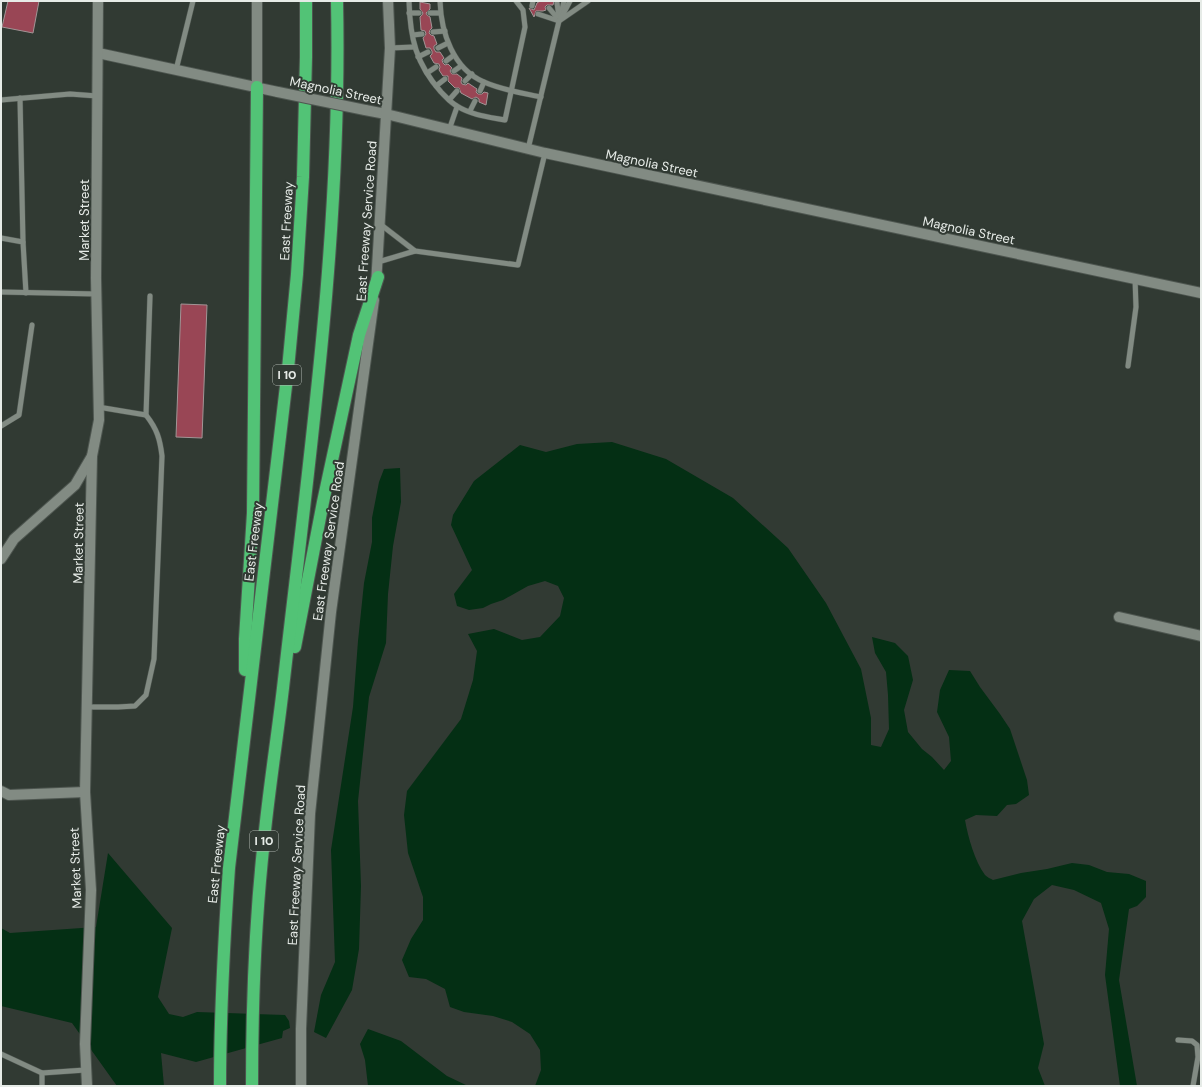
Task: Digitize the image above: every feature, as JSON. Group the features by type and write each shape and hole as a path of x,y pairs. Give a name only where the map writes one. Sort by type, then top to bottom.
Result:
{"highway":[{"name":"East Freeway","path":"220,1086 223,944 229,868 244,747 254,645 288,369 297,274 304,161 306,1"},
{"name":"I 10","path":"252,1086 256,946 264,840 315,415 329,271 336,148 338,31 337,1"},
{"path":"244,747 245,639 253,513 257,87"},
{"path":"277,738 323,502 359,335 378,276"}],"street":[{"name":"Market Street","path":"86,1086 85,1044 91,890 85,792 92,456 99,420 97,294 98,1"},
{"path":"257,1 257,87"},
{"name":"East Freeway Service Road","path":"301,1086 301,1029 310,814 331,612 378,276 390,48 388,1"},
{"name":"Magnolia Street","path":"98,53 386,114 545,153 1201,293"},
{"path":"1,559 14,539 75,485 92,456"},
{"path":"1119,617 1201,636"},
{"path":"4,794 85,792"}],"lane":[{"path":"176,70 193,1"},
{"path":"409,1 409,13 414,47 427,73 436,86 458,107 470,112 504,120 526,27 523,10 516,1"},
{"path":"440,1 440,13 448,43 462,66 484,82 541,97"},
{"path":"528,149 564,1"},
{"path":"560,21 570,1"},
{"path":"560,21 588,1"},
{"path":"557,3 560,21"},
{"path":"548,8 560,21"},
{"path":"409,13 419,13"},
{"path":"430,13 440,13"},
{"path":"538,14 560,21"},
{"path":"433,32 445,31"},
{"path":"413,36 422,34"},
{"path":"438,48 448,43"},
{"path":"390,48 414,47"},
{"path":"418,57 428,52"},
{"path":"446,61 454,55"},
{"path":"454,71 462,66"},
{"path":"427,73 436,67"},
{"path":"465,81 472,74"},
{"path":"436,86 445,79"},
{"path":"480,91 484,82"},
{"path":"449,100 457,91"},
{"path":"1,100 70,94 97,96"},
{"path":"20,98 23,242 26,293"},
{"path":"470,112 475,101"},
{"path":"449,130 458,107"},
{"path":"378,262 415,251 518,265 545,153"},
{"path":"380,224 415,251"},
{"path":"1,238 23,242"},
{"path":"1128,366 1136,307 1135,278"},
{"path":"1,292 97,294"},
{"path":"87,707 135,706 146,694 154,659 162,456 156,428 146,415 150,296"},
{"path":"1,426 19,415 32,325"},
{"path":"98,407 146,415"},
{"path":"1178,1040 1192,1041 1198,1045 1198,1057 1193,1086"},
{"path":"1,1054 42,1073 85,1070"},
{"path":"42,1073 42,1086"}],"shaded area":[{"path":"612,442 666,459 733,498 788,548 826,603 861,669 871,718 871,745 881,747 889,729 886,672 875,653 872,637 895,643 908,656 913,680 904,710 908,732 922,749 944,770 951,761 949,737 937,712 940,690 949,670 970,671 1010,729 1027,780 1029,795 1016,804 1007,805 997,816 976,815 965,820 975,856 981,870 986,876 993,880 1072,863 1089,865 1107,872 1129,874 1146,881 1146,897 1137,906 1129,909 1119,980 1137,1086 1120,1086 1105,975 1109,929 1101,903 1074,890 1052,885 1034,899 1022,921 1044,1044 1038,1068 1045,1086 535,1086 541,1070 540,1050 530,1034 512,1022 493,1016 464,1012 450,1007 445,989 426,979 409,977 402,960 411,939 423,920 423,897 408,853 404,815 407,791 461,719 473,680 477,651 468,634 494,629 522,640 540,637 560,616 564,598 558,586 545,581 528,586 503,600 483,608 469,610 457,606 454,594 472,570 451,525 453,515 474,481 520,445 546,452 577,444"},
{"path":"400,468 401,502 393,546 388,594 386,643 369,697 358,801 361,886 359,949 352,990 326,1038 314,1032 321,995 335,962 331,850 353,707 364,583 372,542 372,518 379,482 384,469"},
{"path":"108,853 172,928 158,997 169,1014 183,1017 197,1012 285,1015 289,1021 290,1028 283,1031 282,1038 196,1062 161,1053 164,1086 117,1086 72,1023 1,1006 1,928 10,933 96,927"},
{"path":"368,1029 401,1041 447,1076 468,1086 368,1086 365,1060 360,1044"}],"building":[{"path":"8,1 39,1 33,33 2,27"},
{"path":"540,1 554,1 553,5 547,5 545,7 546,10 536,11 534,17 529,8 534,10 537,3"},
{"path":"420,2 430,4 430,9 426,13 430,17 432,28 429,33 434,36 437,44 434,46 434,49 436,52 440,52 444,58 442,60 443,63 445,65 448,64 452,68 450,71 452,74 457,74 462,78 462,84 466,85 468,83 477,89 476,92 478,94 482,94 484,92 488,93 486,105 479,102 479,99 476,97 472,99 461,93 459,88 455,88 448,81 448,76 443,76 439,70 439,64 434,63 430,56 432,51 430,48 426,48 423,38 426,34 425,31 421,30 420,17 423,13 420,9"},
{"path":"181,304 207,305 202,438 176,437"}]}
